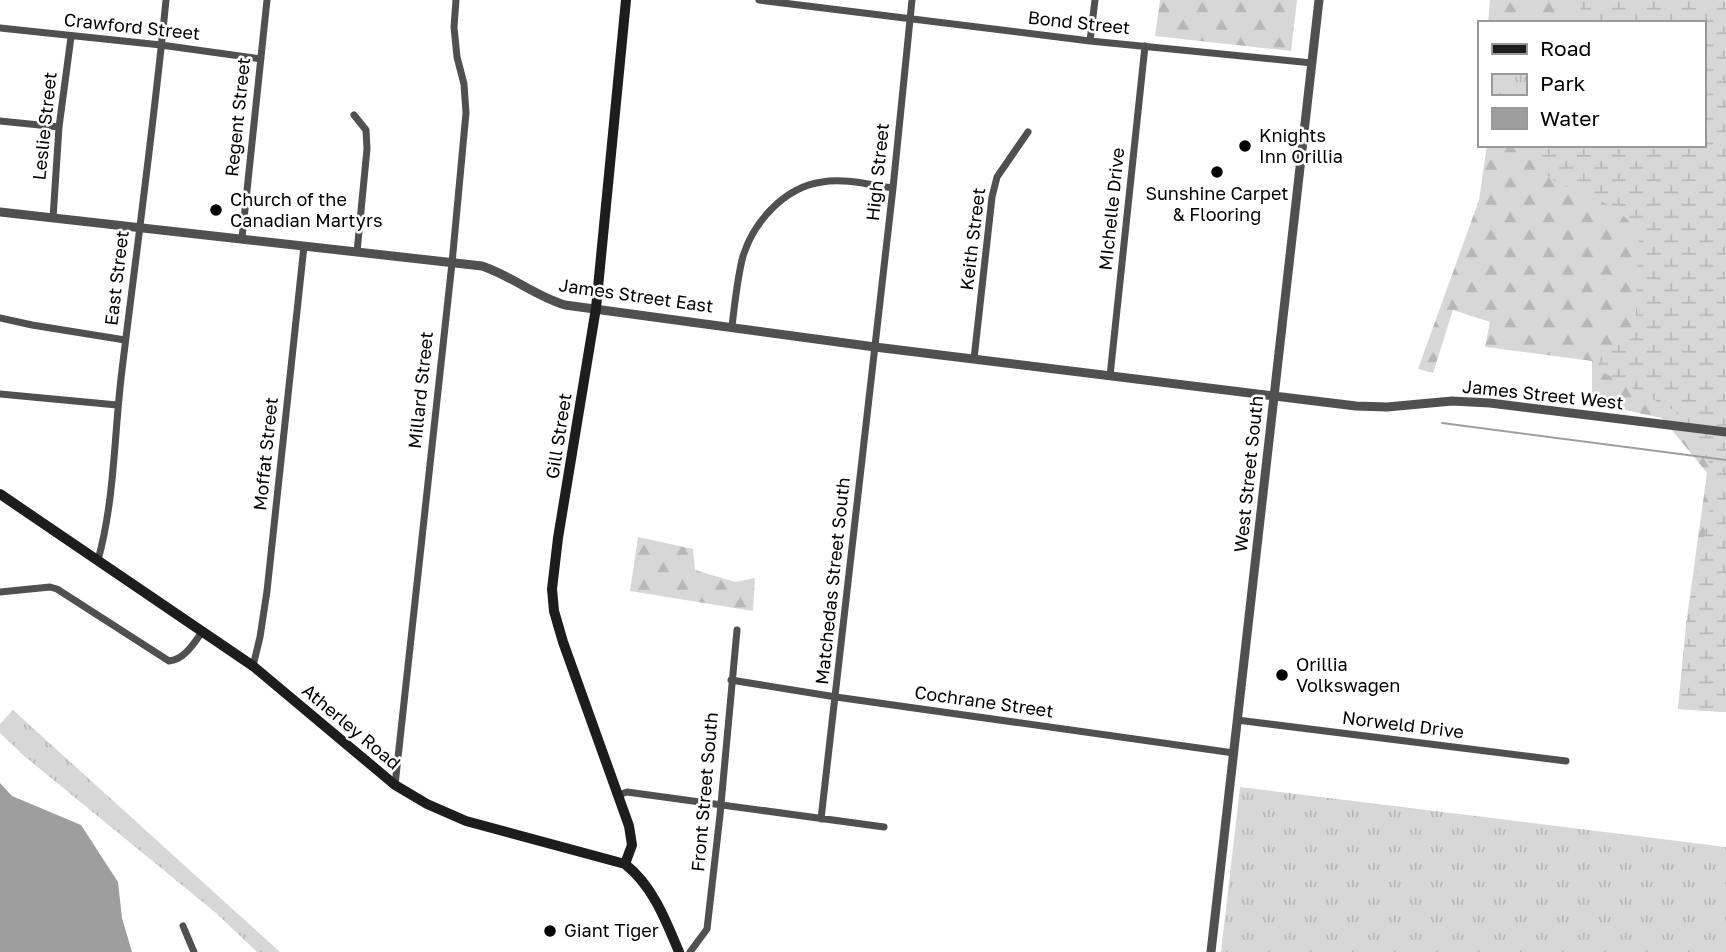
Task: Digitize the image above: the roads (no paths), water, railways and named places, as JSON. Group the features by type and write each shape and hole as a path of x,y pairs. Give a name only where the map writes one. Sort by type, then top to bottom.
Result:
{"main road":[{"name":"Gill Street","path":"625,864 632,841 554,611 552,589 596,308 626,0"},
{"name":"Atherley Road","path":"0,494 253,666 395,785 427,804 457,818 625,864"},
{"path":"625,864 635,872 654,898 679,952"}],"street":[{"name":"East Street","path":"98,560 105,530 117,405 166,0"},
{"name":"Regent Street","path":"242,238 267,0"},
{"name":"Millard Street","path":"395,785 466,113 454,27 456,0"},
{"name":"Bond Street","path":"759,0 1090,41 1312,63"},
{"name":"High Street","path":"875,346 912,0"},
{"path":"1090,41 1095,0"},
{"name":"West Street South","path":"1211,952 1318,0"},
{"name":"Crawford Street","path":"0,28 161,45 261,59"},
{"name":"Leslie Street","path":"53,218 59,127 71,37"},
{"name":"MIchelle Drive","path":"1111,376 1145,46"},
{"path":"354,116 366,130 367,149 357,252"},
{"path":"0,121 59,127"},
{"name":"Keith Street","path":"974,359 992,197 997,177 1028,132"},
{"path":"732,326 740,270 748,244 761,222 778,202 798,188 823,181 892,188"},
{"name":"James Street East","path":"0,212 482,267 496,271 546,299 565,305 1273,395"},
{"name":"Moffat Street","path":"253,666 267,590 304,246"},
{"path":"0,318 32,326 125,340"},
{"name":"Matchedas Street South","path":"821,819 875,346"},
{"path":"0,394 117,405"},
{"name":"James Street West","path":"1273,395 1372,407 1452,401 1490,403 1726,432"},
{"path":"0,592 50,587 57,589 169,661 175,661 185,654 202,632"},
{"name":"Front Street South","path":"690,952 707,929 737,630"},
{"name":"Cochrane Street","path":"731,680 1234,753"},
{"name":"Norweld Drive","path":"1237,720 1566,761"},
{"path":"618,795 627,792 884,827"},
{"path":"183,926 194,952"}],"water":[{"path":"0,783 12,796 81,825 118,882 122,918 132,952 0,952"}],"waterway":[{"path":"1442,423 1726,460"}],"place":[{"name":"Knights Inn Orillia","path":"1245,146"},
{"name":"Sunshine Carpet & Flooring","path":"1217,172"},
{"name":"Church of the Canadian Martyrs","path":"216,210"},
{"name":"Orillia Volkswagen","path":"1282,675"},
{"name":"Giant Tiger","path":"550,931"}]}
